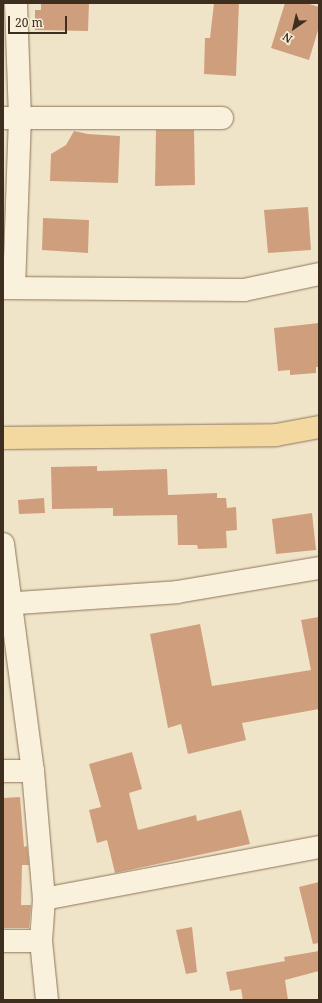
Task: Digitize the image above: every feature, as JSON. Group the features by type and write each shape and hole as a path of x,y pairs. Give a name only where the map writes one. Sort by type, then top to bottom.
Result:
{"main road":[{"path":"3,438 276,435 319,427"}],"street":[{"path":"16,3 11,118 9,288 244,290 319,274"},
{"path":"11,118 222,118"},
{"path":"3,544 7,604 33,771 44,899 41,940 47,1000"},
{"path":"7,604 177,592 319,568"},
{"path":"3,771 33,771"},
{"path":"44,899 319,847"},
{"path":"3,941 41,940"}],"building":[{"path":"41,3 89,3 88,31 35,30 35,10 41,10"},
{"path":"214,3 239,3 236,76 204,74 205,38 210,38"},
{"path":"285,3 306,3 319,7 319,27 309,60 271,48"},
{"path":"156,130 194,130 195,185 155,186"},
{"path":"74,131 88,134 120,136 118,183 50,181 51,154 66,145"},
{"path":"308,207 311,250 268,253 264,210"},
{"path":"43,218 89,220 88,253 42,250"},
{"path":"319,323 319,367 316,367 316,373 290,375 290,370 278,371 274,328"},
{"path":"97,466 97,471 167,469 168,495 217,493 217,498 226,498 227,508 236,507 237,530 226,531 227,548 198,549 197,545 178,545 177,515 113,516 113,508 52,509 51,467"},
{"path":"44,498 45,513 19,514 18,500"},
{"path":"312,513 316,550 276,554 272,519"},
{"path":"319,617 319,709 242,723 246,740 188,754 181,724 168,728 150,634 200,624 212,686 311,670 301,620"},
{"path":"132,752 142,789 129,793 138,830 196,815 197,821 241,810 250,844 115,873 107,840 97,843 89,810 101,807 89,764"},
{"path":"20,797 24,847 27,846 29,865 22,865 21,905 31,905 29,928 3,928 3,798"},
{"path":"319,882 319,943 313,944 299,887"},
{"path":"192,927 197,972 186,974 176,930"},
{"path":"319,951 319,971 285,980 288,1000 243,1000 241,989 230,991 226,972 285,961 284,957"}]}
